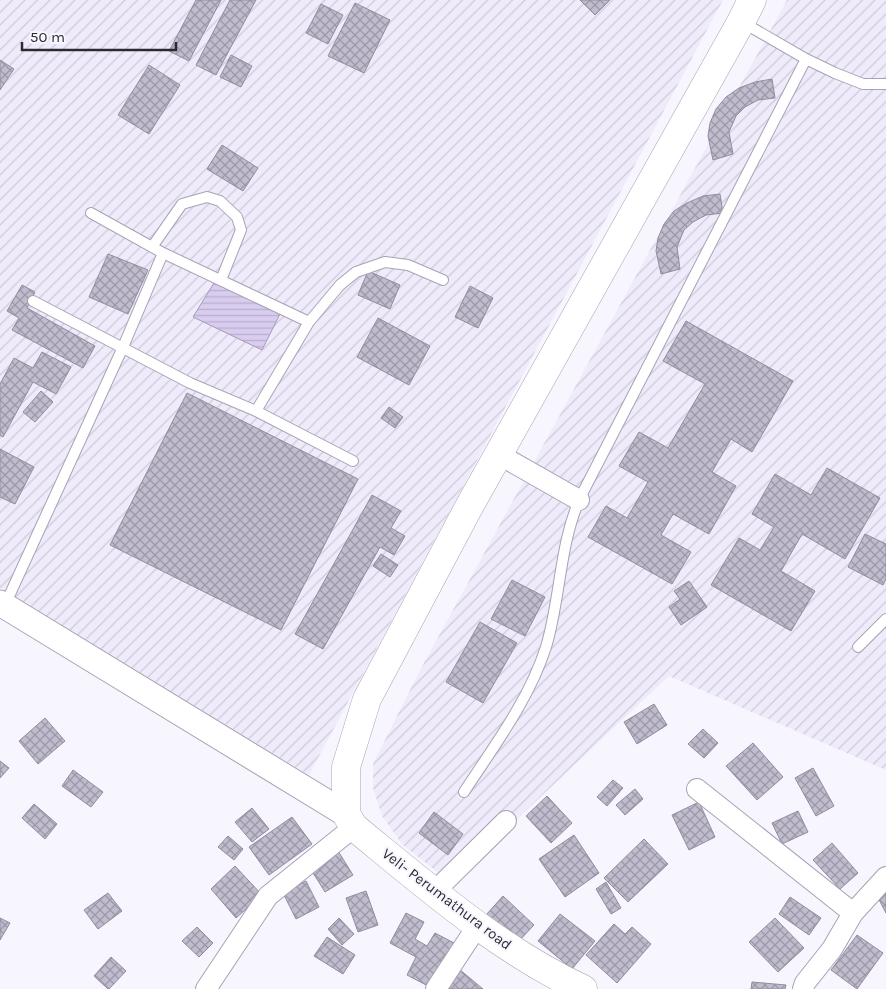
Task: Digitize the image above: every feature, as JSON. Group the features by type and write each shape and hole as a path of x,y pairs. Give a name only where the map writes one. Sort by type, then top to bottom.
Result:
{"main road":[{"path":"350,820 346,767 367,699 498,454 747,11"},
{"name":"Veli- Perumathura road","path":"350,820 434,892 478,926 554,976 583,989"}],"street":[{"path":"498,454 579,500"},
{"path":"2,604 350,820 268,896 250,920 206,989"},
{"path":"698,789 853,913"},
{"path":"434,892 506,821"},
{"path":"803,989 832,949 853,913 886,877"},
{"path":"436,989 478,926"}],"lane":[{"path":"747,11 806,59 863,84 886,84"},
{"path":"464,792 520,707 545,648 553,618 568,527 579,500 806,59"},
{"path":"152,247 182,204 207,197 220,201 237,216 241,230 221,280"},
{"path":"91,213 163,253 309,322"},
{"path":"2,604 123,347 163,253"},
{"path":"256,411 309,322 340,285 356,272 385,262 408,266 443,280"},
{"path":"33,301 190,383 256,411 353,461"},
{"path":"858,647 886,619"}],"shaded area":[{"path":"0,0 723,0 309,775 0,588"},
{"path":"787,0 886,0 886,770 669,676 450,882 402,844 382,816 373,788 373,764 418,674"},
{"path":"214,283 280,314 262,350 193,317"}],"building":[{"path":"196,0 221,0 189,61 169,51"},
{"path":"230,0 256,0 216,75 196,65"},
{"path":"580,0 610,0 595,15"},
{"path":"355,3 390,20 364,73 328,56"},
{"path":"321,4 343,15 328,44 306,33"},
{"path":"231,55 252,66 241,87 220,77"},
{"path":"0,60 14,69 0,90"},
{"path":"149,65 180,85 149,134 118,115"},
{"path":"772,79 775,98 758,100 745,107 736,116 729,132 733,154 713,160 708,136 710,123 716,109 726,97 739,88 755,82"},
{"path":"222,145 258,168 243,191 207,169"},
{"path":"720,194 723,213 706,215 693,222 684,230 677,247 680,269 661,274 656,251 658,238 664,224 674,211 687,203 703,196"},
{"path":"108,254 148,270 128,314 89,297"},
{"path":"368,271 400,285 390,309 358,295"},
{"path":"22,285 35,292 27,308 95,346 83,368 12,330 19,318 7,311"},
{"path":"470,286 493,298 478,328 455,317"},
{"path":"378,318 430,346 409,385 357,357"},
{"path":"686,321 793,381 752,452 731,439 712,472 736,486 709,534 673,514 661,535 691,552 672,584 588,537 606,506 627,518 648,482 619,466 639,432 668,448 705,384 663,361"},
{"path":"42,352 71,367 56,394 33,382 3,437 0,435 0,384 14,358 33,368"},
{"path":"41,391 53,402 35,422 23,412"},
{"path":"187,393 358,479 281,630 110,545"},
{"path":"389,407 403,417 395,428 381,418"},
{"path":"0,449 34,467 15,504 0,497"},
{"path":"827,468 880,498 845,559 802,534 781,571 815,591 791,631 711,585 739,538 760,550 774,527 752,514 775,474 811,495"},
{"path":"372,495 401,511 391,528 405,536 394,555 380,547 323,649 295,634"},
{"path":"865,534 886,544 886,579 883,585 848,567"},
{"path":"381,554 398,565 390,577 373,566"},
{"path":"512,580 545,597 525,636 491,619"},
{"path":"689,581 707,607 681,625 669,607 680,599 674,591"},
{"path":"480,622 517,643 483,703 446,682"},
{"path":"654,704 667,725 637,744 624,722"},
{"path":"45,718 65,741 38,764 19,741"},
{"path":"703,729 718,743 704,758 688,744"},
{"path":"753,743 783,777 757,800 726,766"},
{"path":"0,761 9,768 0,778"},
{"path":"813,768 834,806 816,816 795,778"},
{"path":"73,770 103,792 91,807 62,786"},
{"path":"613,780 623,788 607,806 597,797"},
{"path":"635,789 643,799 625,815 616,805"},
{"path":"547,796 572,823 551,843 526,816"},
{"path":"699,802 715,837 689,850 672,815"},
{"path":"34,804 57,824 45,839 22,818"},
{"path":"252,808 269,829 252,842 235,822"},
{"path":"798,811 808,832 782,844 772,823"},
{"path":"434,812 463,834 448,855 419,833"},
{"path":"292,817 312,844 269,875 249,847"},
{"path":"574,835 599,873 565,897 539,859"},
{"path":"228,836 243,849 234,860 218,847"},
{"path":"644,839 668,864 628,902 604,878"},
{"path":"832,843 858,873 840,889 813,860"},
{"path":"338,851 353,875 325,892 310,868"},
{"path":"235,866 262,895 236,918 211,889"},
{"path":"306,881 319,907 296,919 283,893"},
{"path":"606,882 621,908 611,914 596,889"},
{"path":"886,886 886,913 875,892"},
{"path":"366,891 378,925 358,932 346,898"},
{"path":"108,893 122,911 98,929 84,910"},
{"path":"503,896 534,925 517,943 486,915"},
{"path":"790,897 821,918 809,935 779,914"},
{"path":"406,913 424,922 415,939 427,946 435,933 454,943 430,987 407,975 416,957 390,943"},
{"path":"560,914 595,941 572,969 538,941"},
{"path":"0,918 10,923 0,940"},
{"path":"339,918 354,934 342,945 328,929"},
{"path":"775,918 804,948 778,972 749,942"},
{"path":"614,924 625,934 632,927 651,944 617,983 586,955"},
{"path":"197,927 213,943 199,957 182,941"},
{"path":"857,935 883,953 857,989 831,970"},
{"path":"327,937 355,955 343,974 314,956"},
{"path":"111,957 126,971 108,989 94,976"},
{"path":"459,969 483,989 442,989"},
{"path":"752,982 786,985 785,989 751,989"}]}
